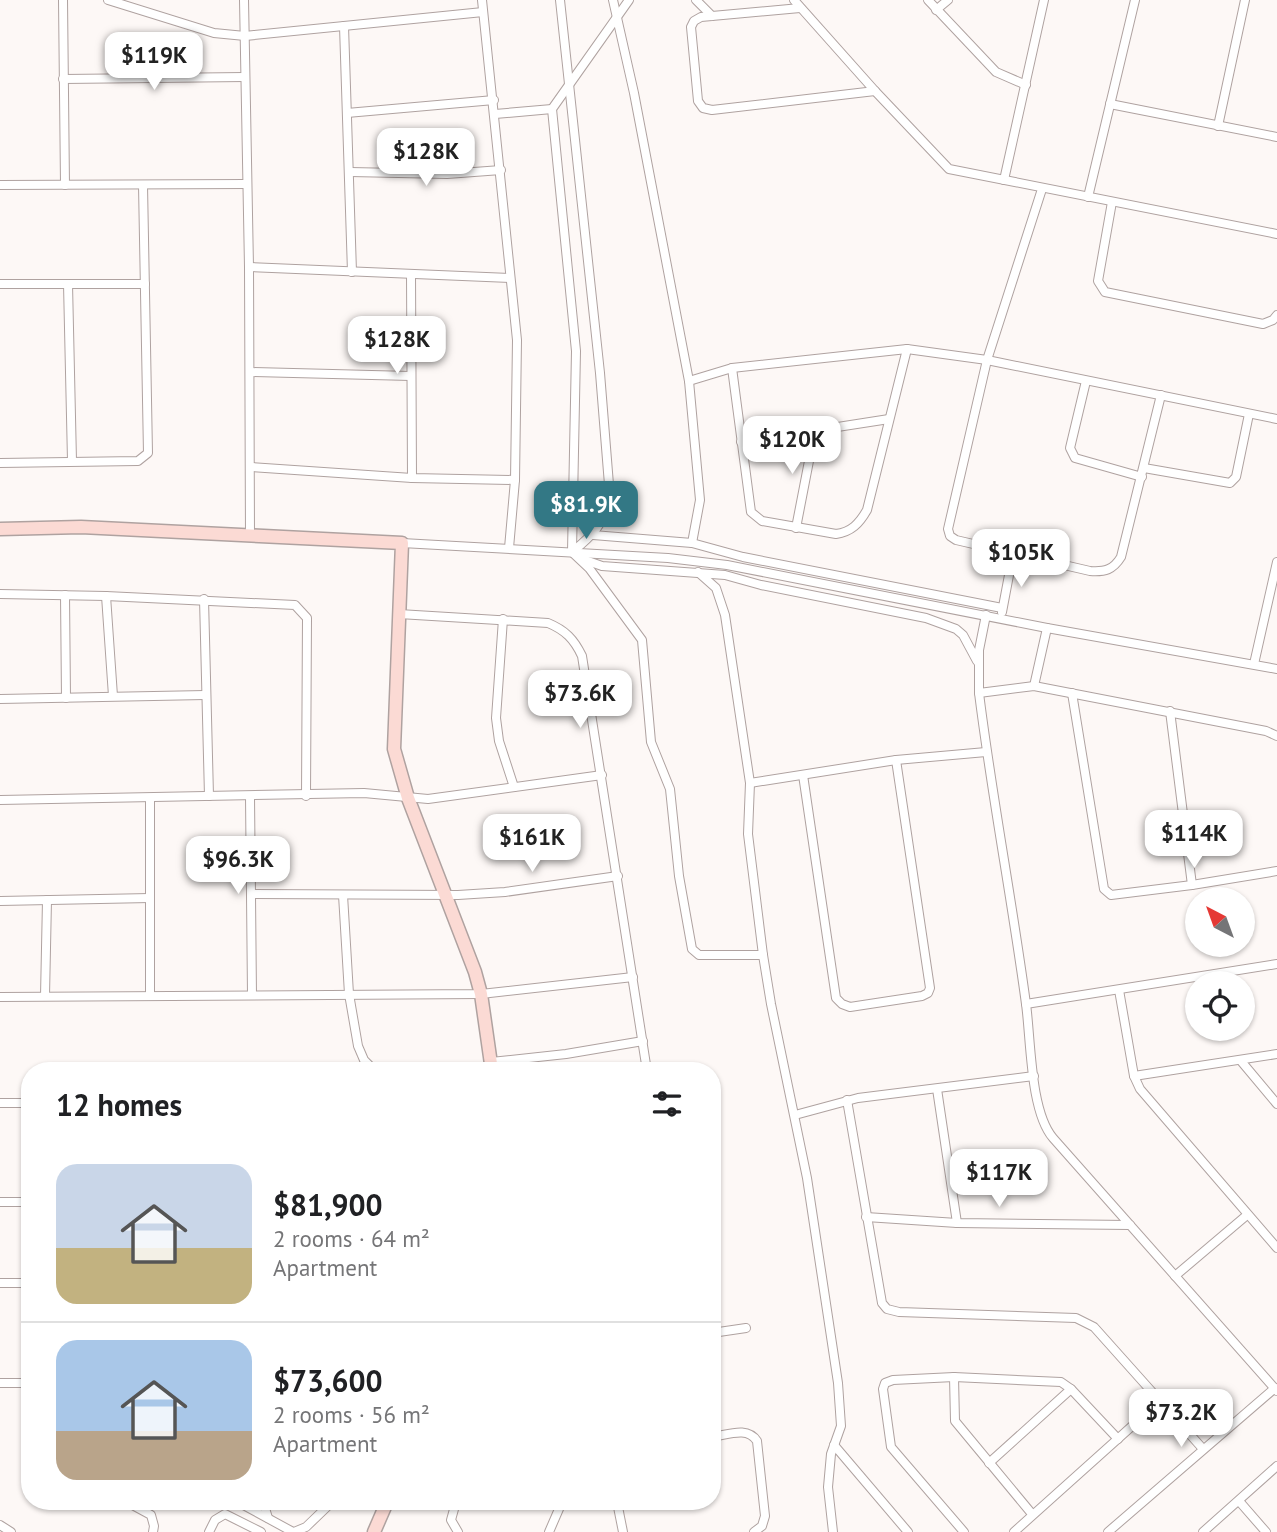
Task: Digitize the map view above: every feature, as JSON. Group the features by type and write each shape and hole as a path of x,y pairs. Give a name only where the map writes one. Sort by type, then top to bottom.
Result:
{"street":[{"path":"63,0 65,185"},
{"path":"108,0 214,33 245,36 484,12"},
{"path":"244,0 250,536"},
{"path":"482,0 517,340 515,481 509,548"},
{"path":"560,0 600,373 610,497 607,514 593,535 574,553"},
{"path":"613,0 634,93 689,381 699,500 692,543"},
{"path":"629,0 552,109 576,351 574,553 589,568 642,640 651,741 670,789 692,949 699,955 763,955"},
{"path":"696,0 712,16"},
{"path":"794,0 949,169 1277,234"},
{"path":"928,0 996,72 1026,85"},
{"path":"936,10 948,0"},
{"path":"1004,180 1044,0"},
{"path":"1088,197 1135,0"},
{"path":"1218,126 1245,0"},
{"path":"800,8 697,18 691,27 698,101 707,110 875,91"},
{"path":"344,26 352,272"},
{"path":"63,79 245,77"},
{"path":"347,113 494,100"},
{"path":"1110,104 1277,137"},
{"path":"495,114 552,109"},
{"path":"350,172 447,174 501,170"},
{"path":"0,185 247,184"},
{"path":"0,463 138,461 148,453 143,185"},
{"path":"1042,189 987,360 948,529 950,536 956,540 1090,571 1108,570 1121,557 1161,395"},
{"path":"1112,202 1098,281 1105,292 1262,324 1273,320 1277,315"},
{"path":"249,267 510,278"},
{"path":"411,274 412,478"},
{"path":"0,284 145,284"},
{"path":"68,284 72,461"},
{"path":"689,381 732,368 907,349 987,360 1277,419"},
{"path":"732,368 751,512 762,521 836,534 845,533 862,519 867,510 907,349"},
{"path":"250,372 411,376"},
{"path":"1086,381 1070,448 1071,454 1075,458 1143,472 1230,483 1236,477 1249,414"},
{"path":"741,442 889,419"},
{"path":"796,527 815,430"},
{"path":"251,467 412,478 515,481"},
{"path":"0,529 81,527 668,558 737,567 1047,628 1277,669"},
{"path":"593,535 692,543 743,557 1002,608"},
{"path":"402,542 394,749 408,798 481,993 491,1062"},
{"path":"574,553 587,562 602,566 725,575 950,625 963,635 978,663"},
{"path":"1000,618 1013,554"},
{"path":"1254,664 1277,562"},
{"path":"698,572 716,588 723,608 750,783 748,834 763,955 807,1178 838,1383 841,1426 834,1445 828,1487 833,1532"},
{"path":"0,594 204,599 295,605 305,614 306,796"},
{"path":"65,595 66,698"},
{"path":"106,596 113,696"},
{"path":"204,599 209,796"},
{"path":"399,614 548,623 567,633 577,644 582,656 602,775 646,1062"},
{"path":"986,615 978,663 979,693 1040,1113 1048,1132 1276,1389 1108,1532"},
{"path":"503,619 496,718 499,741 514,787"},
{"path":"1034,686 1047,628"},
{"path":"979,693 1034,686 1170,711 1266,731 1277,736"},
{"path":"1072,693 1105,891 1111,895 1277,871"},
{"path":"0,699 205,695"},
{"path":"1170,711 1192,885"},
{"path":"750,783 896,760 986,752"},
{"path":"803,775 836,998 850,1007 922,996 928,993 930,988 896,760"},
{"path":"0,800 364,793 408,798 450,797 602,775"},
{"path":"250,797 252,995"},
{"path":"150,798 150,994"},
{"path":"253,894 446,895 505,892 618,877"},
{"path":"343,895 349,994 359,1051 368,1062"},
{"path":"0,901 150,898"},
{"path":"45,996 47,900"},
{"path":"1026,1004 1276,966"},
{"path":"0,997 481,993 633,977"},
{"path":"1119,990 1134,1076 1140,1089 1277,1248"},
{"path":"520,1062 643,1041"},
{"path":"1134,1076 1277,1054"},
{"path":"1241,1061 1277,1104"},
{"path":"795,1115 847,1100 1034,1076"},
{"path":"937,1089 957,1223"},
{"path":"847,1100 866,1217 883,1303 887,1309 974,1316 1080,1319 1094,1328 1203,1449"},
{"path":"0,1103 21,1103"},
{"path":"0,1202 21,1202"},
{"path":"1175,1276 1247,1215"},
{"path":"866,1217 957,1223 1130,1225"},
{"path":"0,1283 21,1283"},
{"path":"721,1332 746,1328"},
{"path":"964,1532 892,1449 883,1390 885,1383 893,1380 954,1377 1061,1382 1071,1389 1118,1439"},
{"path":"954,1377 955,1421 1032,1514"},
{"path":"0,1383 21,1383"},
{"path":"989,1463 1071,1389"},
{"path":"1014,1532 1160,1401"},
{"path":"721,1436 746,1432 757,1440 765,1516 762,1525 754,1532"},
{"path":"834,1445 908,1532"},
{"path":"1203,1532 1277,1466"},
{"path":"1238,1501 1266,1532"},
{"path":"142,1510 151,1515 153,1532"},
{"path":"253,1510 294,1532 306,1527 324,1510"},
{"path":"266,1510 268,1518"},
{"path":"374,1532 384,1510"},
{"path":"454,1510 451,1520 457,1532"},
{"path":"549,1532 559,1510"},
{"path":"619,1510 623,1532"},
{"path":"209,1532 215,1520 225,1514 261,1532"},
{"path":"0,1525 11,1532"}]}
